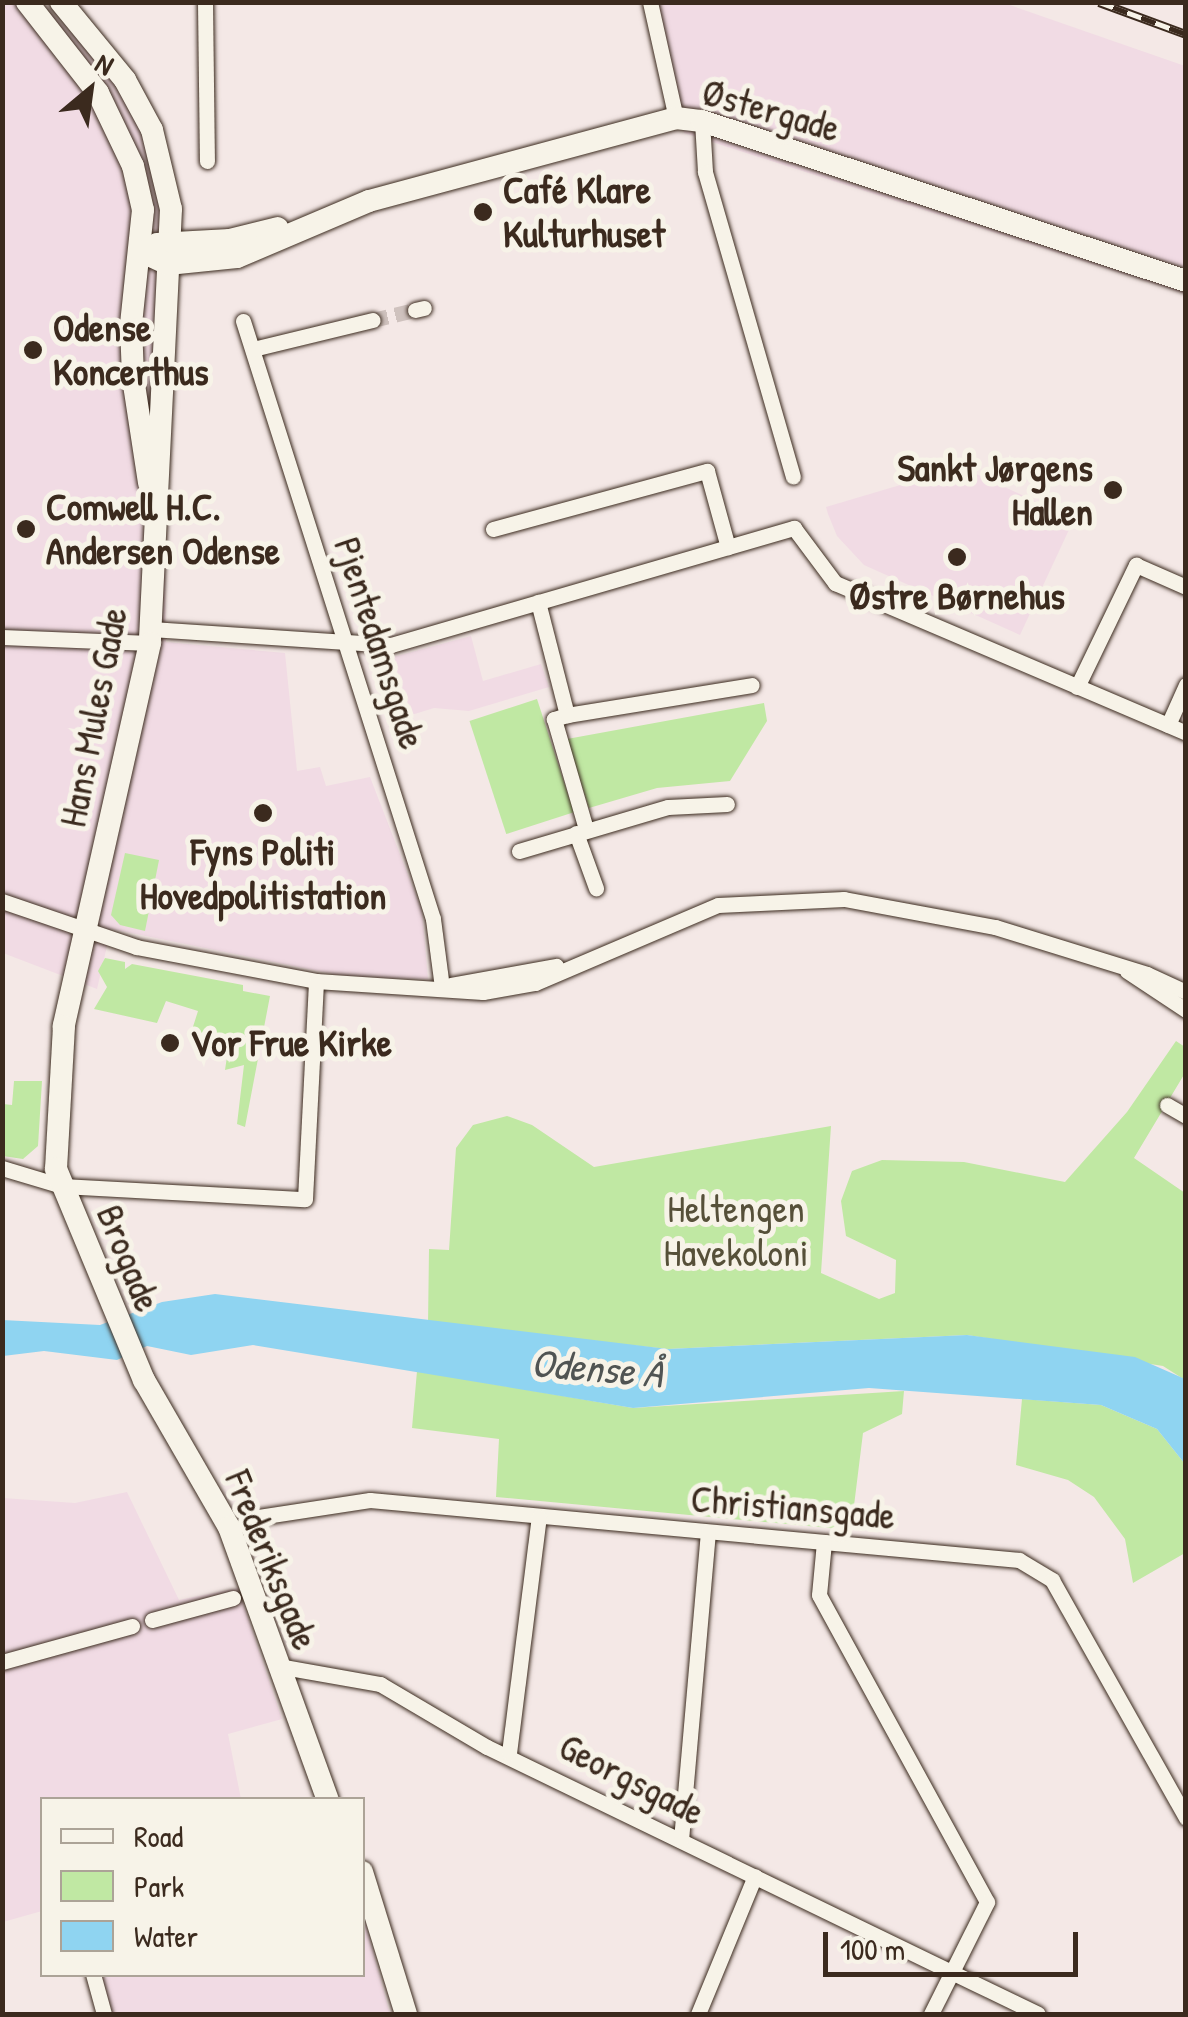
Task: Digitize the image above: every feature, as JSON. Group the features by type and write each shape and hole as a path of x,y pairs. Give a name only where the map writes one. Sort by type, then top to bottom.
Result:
{"street":[{"name":"Hans Mules Gade","path":"61,2 125,80 152,130 171,208 133,378 155,516"},
{"path":"205,2 207,161"},
{"path":"650,2 676,118"},
{"path":"32,8 122,104 148,166 160,250"},
{"name":"Østergade","path":"160,250 237,257 411,188 676,118 702,120 1186,281"},
{"path":"702,120 705,172 794,477"},
{"name":"Hans Mules Gade","path":"62,1186 53,1147 64,1026 150,636 161,450 160,250"},
{"path":"253,349 374,320"},
{"name":"Pjentedamsgade","path":"244,321 433,919 442,988"},
{"path":"493,529 707,471 728,547"},
{"path":"2,638 150,636 391,646 794,528 835,583 1186,733"},
{"path":"1077,686 1136,565 1186,587"},
{"path":"538,602 567,715"},
{"path":"596,888 554,719 752,685"},
{"path":"1168,725 1186,685"},
{"path":"519,850 668,807 727,804"},
{"path":"2,901 136,947 316,981 442,988 572,964 718,905 827,898 995,928 1124,968 1186,992"},
{"path":"1124,968 1186,1010"},
{"path":"2,1168 62,1186 305,1199 316,981"},
{"path":"1168,1106 1186,1116"},
{"name":"Brogade","path":"62,1186 133,1356"},
{"name":"Frederiksgade","path":"133,1356 224,1517 327,1797"},
{"name":"Christiansgade","path":"252,1518 370,1500 1019,1560 1038,1568 1066,1605 1186,1818"},
{"path":"509,1754 539,1517"},
{"path":"682,1840 708,1532"},
{"path":"824,1542 818,1595 987,1902 931,2014"},
{"path":"152,1620 233,1598"},
{"path":"2,1662 132,1626"},
{"name":"Georgsgade","path":"276,1661 380,1684 509,1754 1038,2014"},
{"path":"698,2014 755,1876"},
{"path":"365,1882 406,2014"},
{"path":"95,1977 104,2014"}],"shaded area":[{"path":"2,3 41,3 100,61 135,115 153,166 162,222 166,642 285,653 297,771 320,767 326,786 370,777 422,911 428,979 348,977 111,929 97,989 3,953"},
{"path":"655,3 1004,3 1185,66 1185,294 684,133"},
{"name":"Østre Børnehus","path":"961,467 1074,519 1020,635 864,565 837,536 828,514 826,507"},
{"path":"471,636 483,681 541,664 549,687 469,711 434,708 392,721 375,675 382,660"},
{"path":"127,1492 179,1600 238,1588 282,1719 228,1734 241,1797 40,1797 40,1912 3,1922 3,1498 75,1503"},
{"path":"365,1921 390,2014 110,2014 100,1977 365,1977"}],"green space":[{"path":"537,699 574,812 506,834 469,721"},
{"path":"764,703 767,721 730,781 657,788 589,808 567,739"},
{"path":"125,853 159,860 145,931 120,925 111,915"},
{"path":"105,958 125,962 125,969 132,964 243,985 243,991 270,996 245,1127 237,1124 244,1065 225,1070 229,1043 191,1033 198,1011 166,1001 157,1023 94,1009 107,987 98,971"},
{"name":"Heltengen Havekoloni","path":"1176,1041 1185,1047 1185,1073 1134,1158 1185,1193 1185,1380 1163,1366 967,1335 668,1349 428,1324 429,1249 449,1250 456,1148 473,1125 507,1116 532,1125 594,1167 831,1126 821,1273 879,1299 895,1293 896,1260 846,1236 841,1201 852,1171 882,1160 964,1162 1065,1182 1127,1112"},
{"path":"14,1081 42,1081 38,1146 23,1159 3,1156 3,1104 12,1105"},
{"path":"417,1371 633,1408 904,1391 902,1414 863,1433 851,1530 496,1497 499,1439 412,1428"},
{"path":"1022,1399 1101,1405 1157,1429 1185,1464 1185,1553 1133,1583 1125,1539 1094,1497 1068,1480 1016,1465"}],"water":[{"name":"Odense Å","path":"215,1294 668,1349 967,1335 1135,1357 1185,1379 1185,1464 1157,1429 1101,1405 869,1388 633,1408 253,1345 191,1355 147,1346 117,1360 44,1351 3,1356 2,1320 100,1325 162,1302"}],"tunnel":[{"path":"373,320 415,310"}],"railway":[{"path":"1099,2 1186,34"}],"place":[{"name":"Café Klare Kulturhuset","path":"483,212"},
{"name":"Odense Koncerthus","path":"33,350"},
{"name":"Sankt Jørgens Hallen","path":"1113,490"},
{"name":"Comwell H.C. Andersen Odense","path":"26,529"},
{"name":"Østre Børnehus","path":"957,557"},
{"name":"Fyns Politi Hovedpolitistation","path":"263,813"},
{"name":"Vor Frue Kirke","path":"170,1043"}]}
